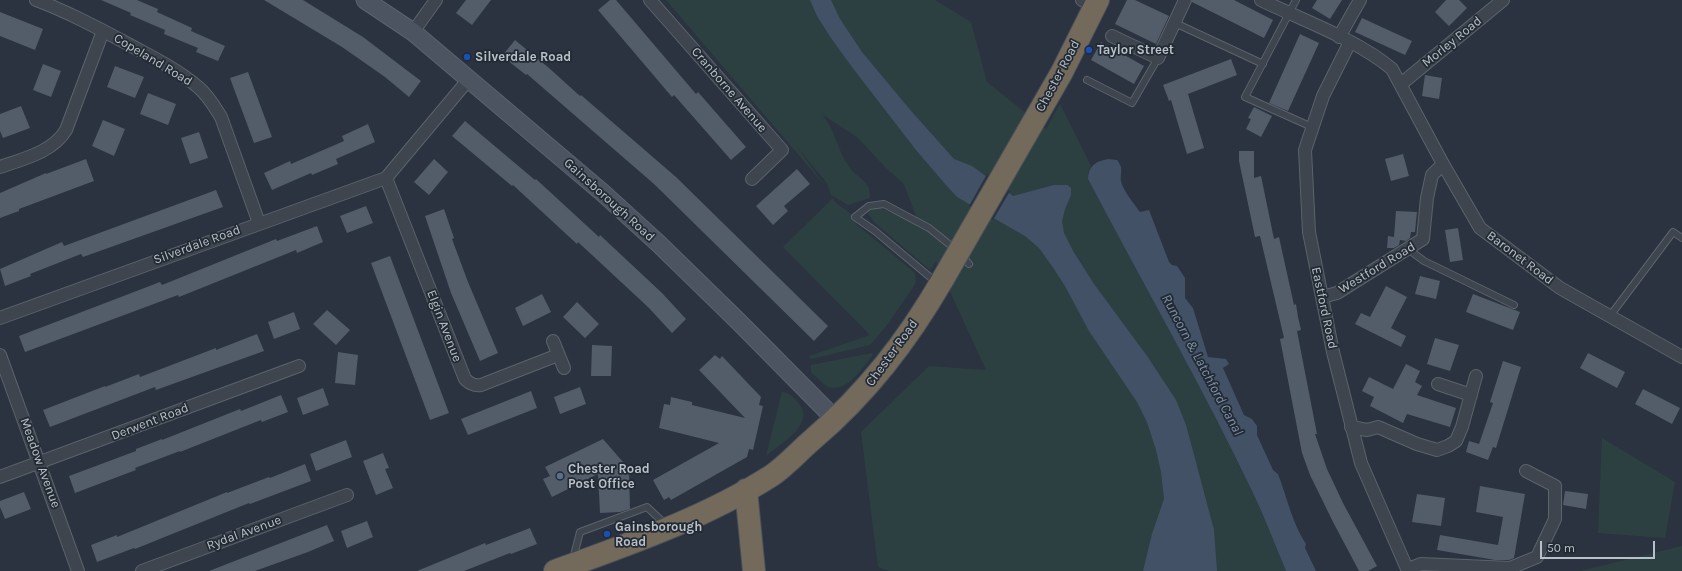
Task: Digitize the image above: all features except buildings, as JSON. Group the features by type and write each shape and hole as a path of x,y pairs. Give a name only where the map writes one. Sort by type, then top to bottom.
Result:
{"highway":[{"name":"Chester Road","path":"564,568 618,549 668,528 746,490 771,475 786,464 836,420 869,385 902,343 941,282 1062,72 1091,2"},
{"path":"746,490 754,571"}],"street":[{"name":"Copeland Road","path":"36,0 104,31 179,73 199,88 207,96 220,117 259,223"},
{"name":"Gainsborough Road","path":"365,0 413,32 603,193 659,244 740,322 836,420"},
{"path":"413,32 436,0"},
{"name":"Cranborne Avenue","path":"650,0 782,150 752,179"},
{"path":"1112,36 1158,58 1185,0"},
{"path":"1261,0 1345,39 1379,58 1392,69 1401,84"},
{"name":"Eastford Road","path":"1360,0 1323,96 1306,150 1308,232 1333,352 1361,463 1408,570"},
{"name":"Morley Road","path":"1401,84 1503,0"},
{"path":"0,167 44,150 52,146 63,136 104,31"},
{"path":"386,178 469,79"},
{"name":"Baronet Road","path":"1401,84 1443,164 1480,228 1560,288 1682,357"},
{"name":"Westford Road","path":"1322,297 1337,293 1424,239 1427,198 1432,175 1443,164"},
{"name":"Silverdale Road","path":"0,318 386,178"},
{"name":"Elgin Avenue","path":"386,178 465,379 469,384 475,386 481,385 558,354"},
{"path":"553,342 564,368"},
{"name":"Meadow Avenue","path":"0,355 78,571"},
{"name":"Derwent Road","path":"0,478 299,366"},
{"path":"1351,428 1367,430 1378,428 1429,448 1437,450 1443,448 1456,441 1462,427 1476,376"},
{"path":"1438,384 1471,395"},
{"path":"1408,570 1421,564 1510,568 1537,557 1555,520 1555,486 1526,471"},
{"name":"Rydal Avenue","path":"142,571 347,495"}],"lane":[{"path":"1296,0 1246,97 1312,127"},
{"path":"1175,23 1263,64"},
{"path":"1087,80 1132,103 1158,58"},
{"path":"941,282 855,217 869,206 884,204 929,228 960,253 969,264"},
{"path":"1610,316 1673,232 1682,238"},
{"path":"1408,248 1424,261 1514,305"},
{"path":"564,568 580,532 647,508 668,528"}],"shaded area":[{"path":"666,0 935,0 971,22 987,82 1046,129 1060,104 1091,166 1088,172 1088,179 1234,453 1266,522 1286,571 889,571 878,567 861,432 929,366 986,370 936,261 930,270 875,223 868,214 871,208 880,208 919,224 904,184 885,167 857,137 823,115 831,128 843,157 852,171 863,180 869,188 870,198 848,205 831,195 827,183 796,146 826,187"},
{"path":"833,198 835,202 855,217 856,224 915,273 916,282 888,324 870,345 811,359 809,356 870,335 783,247"},
{"path":"872,353 873,355 858,373 846,384 839,387 832,388 825,385 811,372 811,365"},
{"path":"782,392 790,394 794,397 803,412 803,419 794,433 787,440 766,456"},
{"path":"1602,438 1675,482 1665,538 1598,533"},
{"path":"1682,546 1682,571 1580,571"}],"water":[{"path":"810,0 831,0 840,19 862,52 912,112 954,159 972,166 1013,196 1054,185 1067,185 1071,188 1071,195 1062,221 1064,233 1073,251 1094,284 1147,356 1176,400 1186,425 1214,530 1217,571 1143,571 1152,534 1164,499 1161,472 1156,450 1147,422 1137,402 1089,331 1065,286 1039,248 1025,236 957,197 916,150 852,67 817,16"},
{"name":"Runcorn & Latchford Canal","path":"1108,159 1117,160 1119,163 1121,168 1121,181 1129,197 1140,212 1149,210 1169,262 1172,265 1177,266 1185,278 1185,298 1193,308 1208,357 1226,359 1229,364 1223,368 1244,415 1252,419 1257,426 1257,435 1273,470 1278,474 1293,519 1306,544 1305,548 1316,571 1286,571 1266,522 1234,453 1088,179 1088,174 1091,167 1100,161"}],"pier":[{"path":"987,174 1010,191 993,220 969,206"}],"place":[{"name":"Taylor Street","path":"1089,50"},
{"name":"Silverdale Road","path":"467,57"},
{"name":"Chester Road Post Office","path":"560,476"},
{"name":"Gainsborough Road","path":"607,534"}]}
